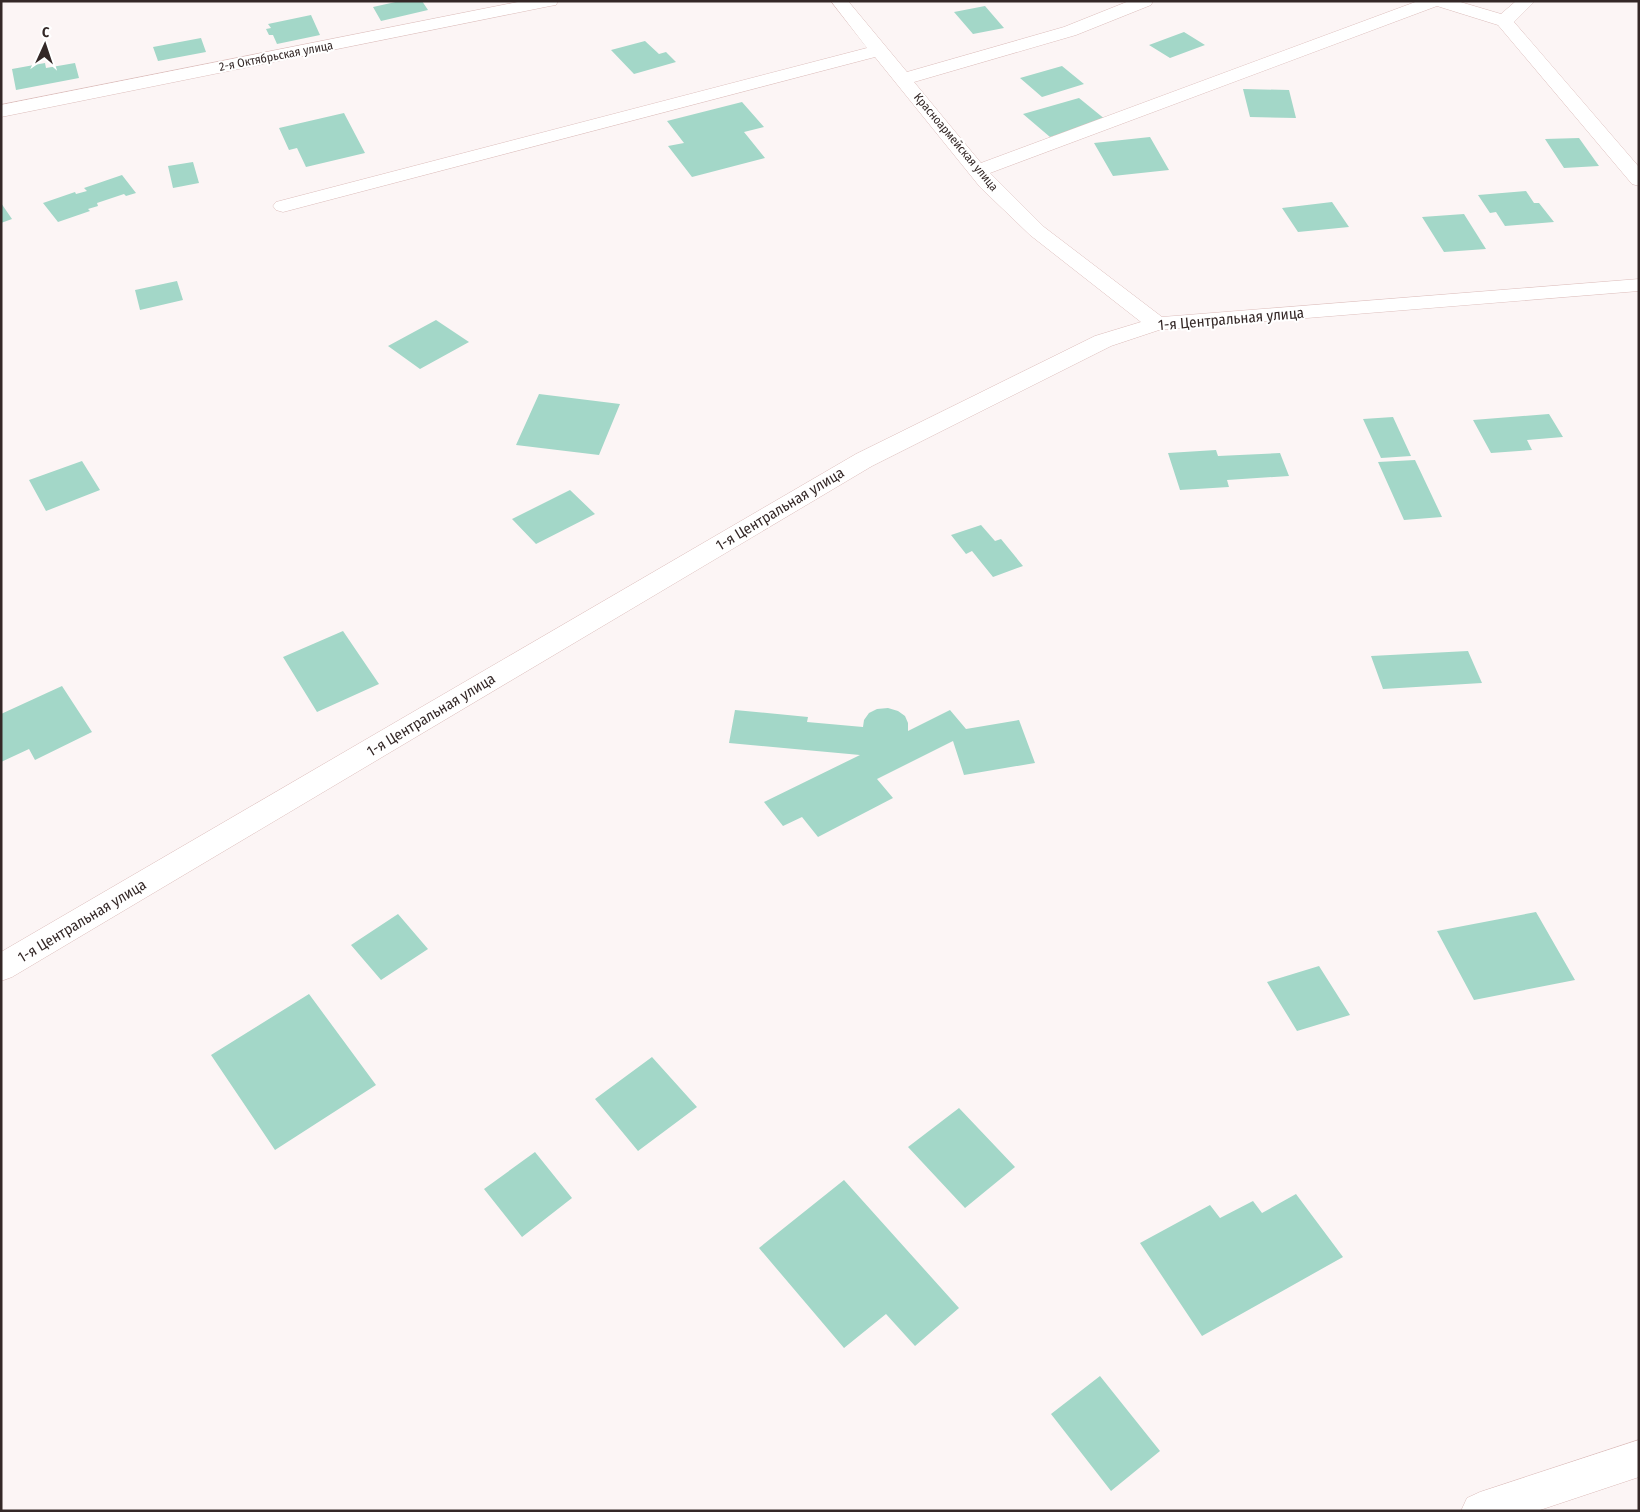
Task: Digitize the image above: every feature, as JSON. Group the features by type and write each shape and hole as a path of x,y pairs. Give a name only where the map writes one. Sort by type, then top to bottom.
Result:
{"street":[{"name":"2-я Октябрьская улица","path":"1,111 550,1"},
{"name":"Красноармейская улица","path":"839,1 978,171 1038,231 1157,324"},
{"path":"903,80 1070,30 1145,1"},
{"path":"978,171 1436,1 1504,20 1639,180"},
{"path":"1504,20 1527,1"},
{"path":"283,206 879,50"},
{"name":"1-я Центральная улица","path":"1,968 864,460 1103,341 1157,324 1639,285"},
{"path":"1480,1511 1639,1458"}],"building":[{"path":"400,1 422,1 428,10 381,21 373,7"},
{"path":"985,6 1004,28 973,34 954,12"},
{"path":"311,15 320,35 277,44 273,35 269,35 266,29 271,28 268,24"},
{"path":"1184,32 1205,45 1170,58 1149,45"},
{"path":"201,38 206,52 158,61 153,47"},
{"path":"645,41 659,54 666,52 676,62 634,74 611,50"},
{"path":"45,63 46,68 75,63 79,78 16,90 12,69"},
{"path":"1062,66 1084,84 1042,97 1020,78"},
{"path":"1243,89 1289,90 1296,118 1250,117"},
{"path":"1079,98 1106,120 1050,137 1023,114"},
{"path":"742,102 764,127 744,132 765,158 692,177 668,146 684,143 667,121"},
{"path":"344,113 365,153 306,167 297,148 289,150 279,128"},
{"path":"1150,137 1169,170 1113,176 1094,143"},
{"path":"1579,138 1599,166 1564,168 1545,139"},
{"path":"193,162 199,183 173,188 168,166"},
{"path":"122,175 136,193 126,196 124,194 97,203 98,206 88,209 90,211 58,222 43,203 75,192 76,194 87,191 84,188"},
{"path":"1526,191 1534,203 1539,203 1554,222 1505,226 1496,212 1490,213 1478,195"},
{"path":"1332,202 1349,227 1298,232 1282,208"},
{"path":"1,203 12,219 1,223"},
{"path":"1464,214 1486,249 1444,252 1422,217"},
{"path":"177,281 183,300 140,310 135,290"},
{"path":"436,320 469,342 420,369 388,346"},
{"path":"539,394 620,404 599,455 516,445"},
{"path":"1549,414 1563,437 1527,440 1532,450 1491,453 1473,420"},
{"path":"1393,417 1411,456 1381,458 1363,419"},
{"path":"1216,450 1218,456 1280,453 1289,476 1227,480 1229,487 1180,490 1168,453"},
{"path":"1415,460 1442,517 1404,520 1378,462"},
{"path":"82,461 100,490 46,511 29,480"},
{"path":"570,490 595,514 536,544 512,519"},
{"path":"981,525 995,541 1001,539 1023,566 993,577 972,551 966,554 951,535"},
{"path":"343,631 379,684 317,712 283,657"},
{"path":"1468,651 1482,683 1383,689 1371,656"},
{"path":"62,686 92,732 35,760 29,749 1,762 1,714"},
{"path":"888,708 898,711 905,716 908,723 908,731 950,710 966,729 1019,720 1035,763 964,775 953,741 877,779 893,798 818,837 802,817 783,826 764,802 860,755 729,743 735,710 808,717 807,722 863,727 864,720 869,713 877,709"},
{"path":"1536,912 1575,980 1474,1000 1437,931"},
{"path":"398,914 428,949 381,980 351,945"},
{"path":"1319,966 1350,1015 1297,1031 1267,982"},
{"path":"309,994 376,1085 275,1150 211,1055"},
{"path":"652,1057 697,1107 638,1151 595,1099"},
{"path":"959,1108 1015,1167 965,1208 908,1147"},
{"path":"535,1152 572,1198 522,1237 484,1189"},
{"path":"844,1180 959,1308 915,1346 886,1314 844,1348 759,1248"},
{"path":"1296,1194 1343,1257 1202,1336 1140,1243 1210,1205 1220,1218 1253,1201 1262,1213"},
{"path":"1100,1376 1160,1451 1111,1491 1051,1414"}]}
